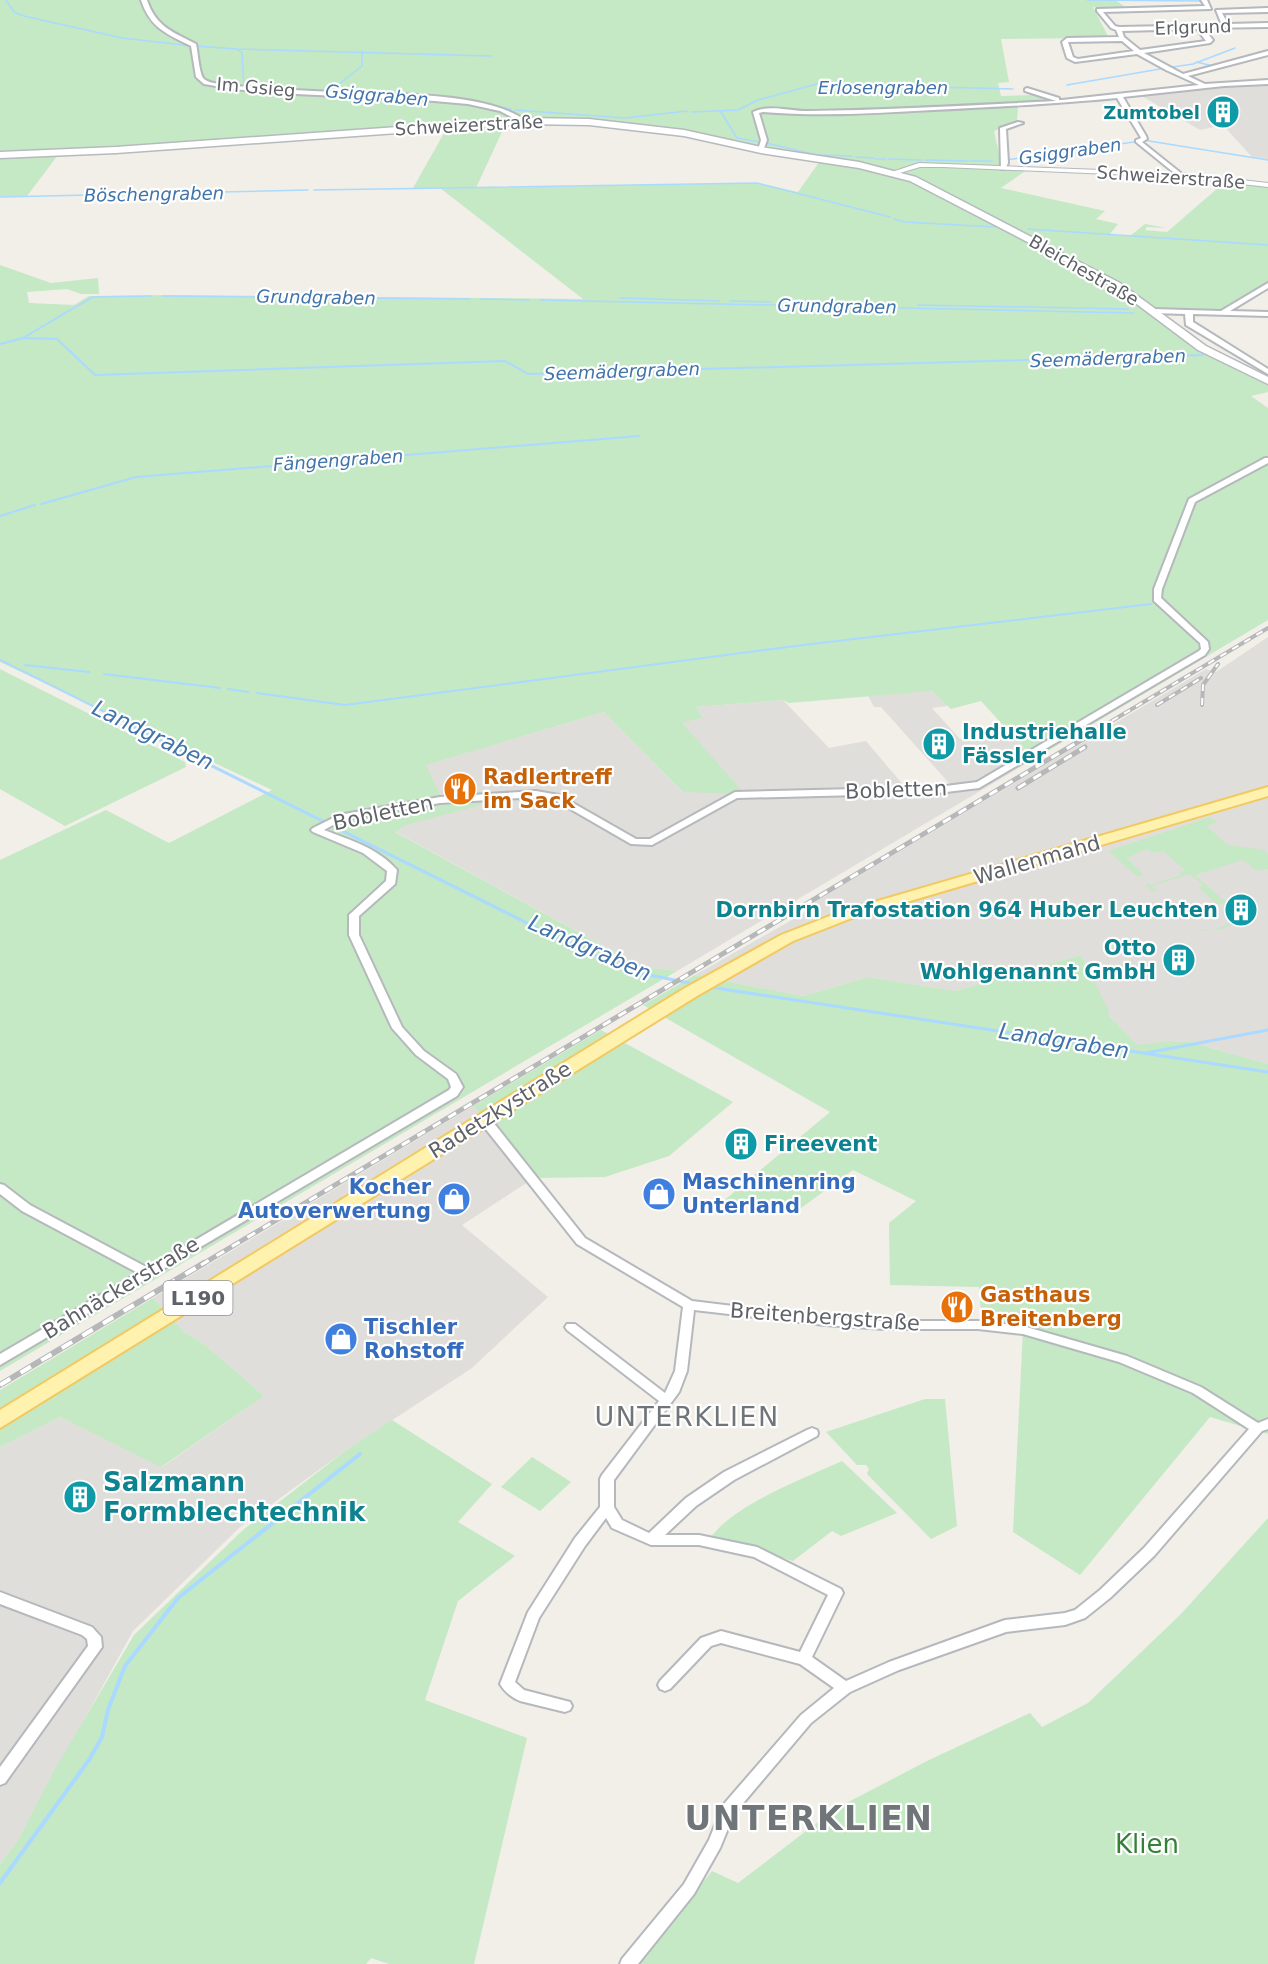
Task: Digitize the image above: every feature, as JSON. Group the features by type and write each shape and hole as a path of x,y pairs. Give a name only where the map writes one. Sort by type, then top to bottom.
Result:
{"main road":[{"name":"Schweizerstraße","path":"0,155 125,149 523,121 583,122 667,130 761,150 897,173"},
{"name":"Bleichestraße","path":"897,173 944,193 1084,266 1117,285 1202,348 1268,381"},
{"name":"Wallenmahd","path":"695,990 787,938 846,915 1093,845 1268,791"},
{"name":"Radetzkystraße","path":"0,1420 695,990"}],"street":[{"name":"Im Gsieg","path":"144,0 146,14 156,24 194,45 200,77 204,82 246,90 395,97 474,104 499,108 523,121"},
{"path":"1204,0 1209,8 1099,9 1113,27 1118,29 1123,39 1181,76 1206,86"},
{"path":"1226,26 1218,11 1268,10"},
{"name":"Erlgrund","path":"1118,29 1268,25"},
{"path":"1123,39 1067,40 1065,42 1066,50 1074,60 1208,42 1210,40 1199,27"},
{"path":"1181,76 1268,52"},
{"path":"761,150 764,140 756,112 760,110 796,113 862,112 1062,102 1206,86 1268,82"},
{"path":"1027,90 1062,102"},
{"path":"1119,96 1143,136 1144,139 1138,141 1180,175"},
{"path":"1003,168 1005,163 1003,128 1020,123"},
{"name":"Schweizerstraße","path":"897,173 933,165 1180,175 1268,185"},
{"path":"1222,313 1268,285"},
{"path":"1153,311 1268,314"},
{"path":"1190,313 1189,323 1268,372"},
{"name":"Bobletten","path":"457,1087 452,1077 420,1053 397,1028 354,935 354,915 392,882 392,870 380,859 319,828 333,820 464,797 548,794 634,842 644,843 652,842 735,795 938,790 979,785 1202,653 1205,649 1204,642 1163,607 1157,599 1158,589 1192,501 1268,460"},
{"name":"Bahnäckerstraße","path":"0,1360 433,1105 453,1093 457,1087"},
{"name":"Breitenbergstraße","path":"485,1120 581,1241 689,1305 825,1321 885,1325 978,1325 1023,1330 1124,1359 1197,1390 1262,1426"},
{"path":"0,1188 26,1208 146,1272"},
{"path":"689,1305 681,1371 674,1392 607,1479 607,1508 616,1524 651,1540 699,1540 757,1552 836,1593 804,1659"},
{"path":"571,1327 666,1400"},
{"path":"628,1964 689,1889 715,1843 728,1810 747,1785 806,1719 845,1688 894,1666 1005,1626 1065,1619 1080,1614 1105,1594 1149,1552 1262,1426"},
{"path":"651,1540 691,1502 729,1476 812,1433"},
{"path":"565,1706 520,1695 507,1684 533,1616 580,1542 607,1508"},
{"path":"0,1598 87,1631 94,1637 95,1647 0,1779"},
{"path":"664,1685 706,1642 714,1638 804,1659 845,1688"}],"shaded area":[{"name":"Zumtobel","path":"1268,83 1268,159 1252,157 1223,125 1200,130 1140,95 1222,85"},
{"path":"1268,637 1268,1064 1190,1042 1169,1041 1137,1046 1109,1016 1081,955 955,991 868,977 803,996 695,975 804,913 813,903 1206,669 1216,672"},
{"path":"932,691 948,706 932,708 960,739 1005,728 1034,759 677,971 642,967 394,831 443,801 425,765 604,712 683,792 681,723 703,718 696,707 783,700 829,748 866,741 910,793 956,791 881,707 874,707 868,696"},
{"path":"473,1106 534,1178 462,1225 548,1297 472,1368 345,1451 239,1528 133,1631 18,1840 0,1864 0,1447 60,1417 162,1467 264,1396 204,1344 183,1331 153,1298"}],"green space":[{"path":"0,0 1148,0 1117,1 1125,7 1093,7 1109,38 1001,39 1009,82 998,83 1001,96 1039,95 1057,101 1018,104 1017,122 994,131 1002,168 1028,169 1001,188 1105,211 1096,219 1118,224 1109,235 1130,236 1145,224 1167,228 1147,227 1145,230 1167,232 1226,181 1268,186 1268,284 1220,312 1154,315 1207,354 1268,384 1268,392 1251,396 1268,408 1268,620 1034,759 981,701 951,709 932,691 789,703 783,700 696,707 703,718 682,723 745,794 683,792 604,712 426,765 443,801 474,797 481,805 406,825 395,832 642,967 677,971 0,1371 0,860 106,810 169,843 272,790 0,662 0,265 51,283 98,278 99,294 81,294 67,289 27,292 29,303 74,305 89,296 177,295 583,299 440,188 413,188 447,128 290,140 0,151","holes":["506,123 596,124 685,134 820,161 798,192 757,183 476,188"]},
{"path":"58,155 27,196 0,197 0,157"},
{"path":"0,669 185,762 186,767 65,826 0,789"},
{"path":"1210,817 1217,822 1206,826 1228,845 1264,850 1268,854 1268,869 1256,870 1243,860 1195,875 1246,920 1212,930 1243,918 1223,903 1217,904 1199,888 1203,885 1190,874 1152,886 1157,892 1152,891 1146,885 1147,882 1150,885 1182,875 1179,872 1185,870 1163,851 1153,853 1147,849 1127,858 1142,873 1142,876 1138,877 1108,851"},
{"path":"1081,955 1108,1009 1109,1016 1137,1045 1169,1041 1190,1042 1268,1064 1268,1434 1210,1417 1080,1575 1013,1532 1023,1331 982,1324 979,1287 890,1285 889,1223 916,1201 853,1170 797,1211 721,1203 830,1112 643,1005 695,975 803,996 868,977 955,991"},
{"path":"601,1030 733,1102 669,1156 605,1177 534,1178 473,1106"},
{"path":"153,1298 183,1331 204,1344 264,1396 161,1467 60,1417 0,1447 0,1390"},
{"path":"925,1399 945,1399 957,1526 931,1539 867,1474 869,1469 866,1465 857,1465 826,1432"},
{"path":"392,1420 492,1484 458,1522 515,1556 458,1601 425,1700 527,1738 474,1964 389,1964 371,1958 366,1964 0,1964 0,1864 18,1840 55,1769 134,1635 243,1530 345,1451"},
{"path":"532,1457 571,1482 540,1511 501,1487"},
{"path":"842,1461 897,1513 841,1536 832,1531 793,1561 711,1537 722,1525 753,1503"},
{"name":"Klien","path":"1268,1518 1268,1964 631,1964 692,1890 696,1891 712,1871 738,1883 835,1809 929,1760 1030,1713 1042,1727 1088,1703 1181,1614"}],"waterway":[{"name":"Gsiggraben","path":"6,0 14,12 24,16 122,38 192,46"},
{"path":"1087,0 1201,1"},
{"path":"197,46 236,49"},
{"name":"Erlosengraben","path":"1197,62 1235,48"},
{"path":"236,49 362,52"},
{"path":"236,49 242,53 244,88"},
{"path":"334,88 362,66 362,52"},
{"path":"362,52 491,56"},
{"name":"Erlosengraben","path":"1173,67 1197,62"},
{"name":"Erlosengraben","path":"1197,62 1209,65"},
{"name":"Erlosengraben","path":"1067,85 1160,69"},
{"name":"Erlosengraben","path":"691,112 738,110 758,100 817,84 1013,89"},
{"name":"Gsiggraben","path":"278,89 334,92"},
{"name":"Gsiggraben","path":"487,104 511,109"},
{"name":"Gsiggraben","path":"515,110 625,118 687,111"},
{"name":"Gsiggraben","path":"721,112 737,138 761,142"},
{"name":"Gsiggraben","path":"1149,141 1268,160"},
{"name":"Gsiggraben","path":"1006,160 1134,142"},
{"name":"Gsiggraben","path":"766,143 813,154"},
{"name":"Gsiggraben","path":"817,155 852,156"},
{"name":"Gsiggraben","path":"856,157 873,158"},
{"name":"Gsiggraben","path":"875,159 886,159"},
{"name":"Gsiggraben","path":"889,159 921,160"},
{"name":"Gsiggraben","path":"925,160 968,161"},
{"name":"Gsiggraben","path":"971,161 992,161"},
{"path":"314,190 757,183 890,217"},
{"name":"Böschengraben","path":"0,197 308,190"},
{"path":"894,219 905,222 995,227"},
{"path":"1028,229 1268,245"},
{"name":"Grundgraben","path":"60,316 93,297 152,296"},
{"name":"Grundgraben","path":"162,296 470,299"},
{"name":"Grundgraben","path":"620,298 719,301"},
{"name":"Grundgraben","path":"481,299 529,300"},
{"name":"Grundgraben","path":"540,300 1134,313"},
{"name":"Grundgraben","path":"730,301 771,302"},
{"name":"Grundgraben","path":"780,303 881,305"},
{"name":"Grundgraben","path":"918,305 1128,309"},
{"name":"Grundgraben","path":"23,338 62,315"},
{"path":"0,344 23,338"},
{"name":"Seemädergraben","path":"23,338 57,339 95,375 505,361 528,374 1203,355"},
{"name":"Fängengraben","path":"41,504 136,477 639,436"},
{"name":"Fängengraben","path":"0,516 35,505"},
{"path":"257,693 345,705 803,645 1151,604"},
{"name":"Landgraben","path":"0,660 137,728"},
{"path":"25,665 89,672"},
{"path":"104,674 220,688"},
{"path":"228,689 248,692"},
{"name":"Landgraben","path":"134,727 541,930 630,971 694,984"},
{"name":"Landgraben","path":"709,987 1268,1072"},
{"path":"1146,1053 1268,1030"},
{"path":"0,1883 89,1760 102,1737 108,1710 125,1666 178,1598 360,1454"}],"railway":[{"path":"1100,728 1268,628"},
{"path":"1202,705 1203,685 1218,664"},
{"path":"1157,705 1201,678"},
{"path":"201,1265 1103,727"},
{"path":"1018,788 1085,747"},
{"path":"0,1385 204,1263"}],"place":[{"name":"Zumtobel","path":"1223,112"},
{"name":"Industriehalle Fässler","path":"939,744"},
{"name":"Radlertreff im Sack","path":"460,789"},
{"name":"Dornbirn Trafostation 964 Huber Leuchten","path":"1241,910"},
{"name":"Otto Wohlgenannt GmbH","path":"1179,960"},
{"name":"Fireevent","path":"741,1144"},
{"name":"Maschinenring Unterland","path":"659,1194"},
{"name":"Kocher Autoverwertung","path":"454,1199"},
{"name":"Gasthaus Breitenberg","path":"957,1307"},
{"name":"Tischler Rohstoff","path":"341,1339"},
{"name":"Salzmann Formblechtechnik","path":"80,1497"}],"district":[{"name":"UNTERKLIEN","path":"687,1416"},
{"name":"UNTERKLIEN","path":"809,1818"}]}
